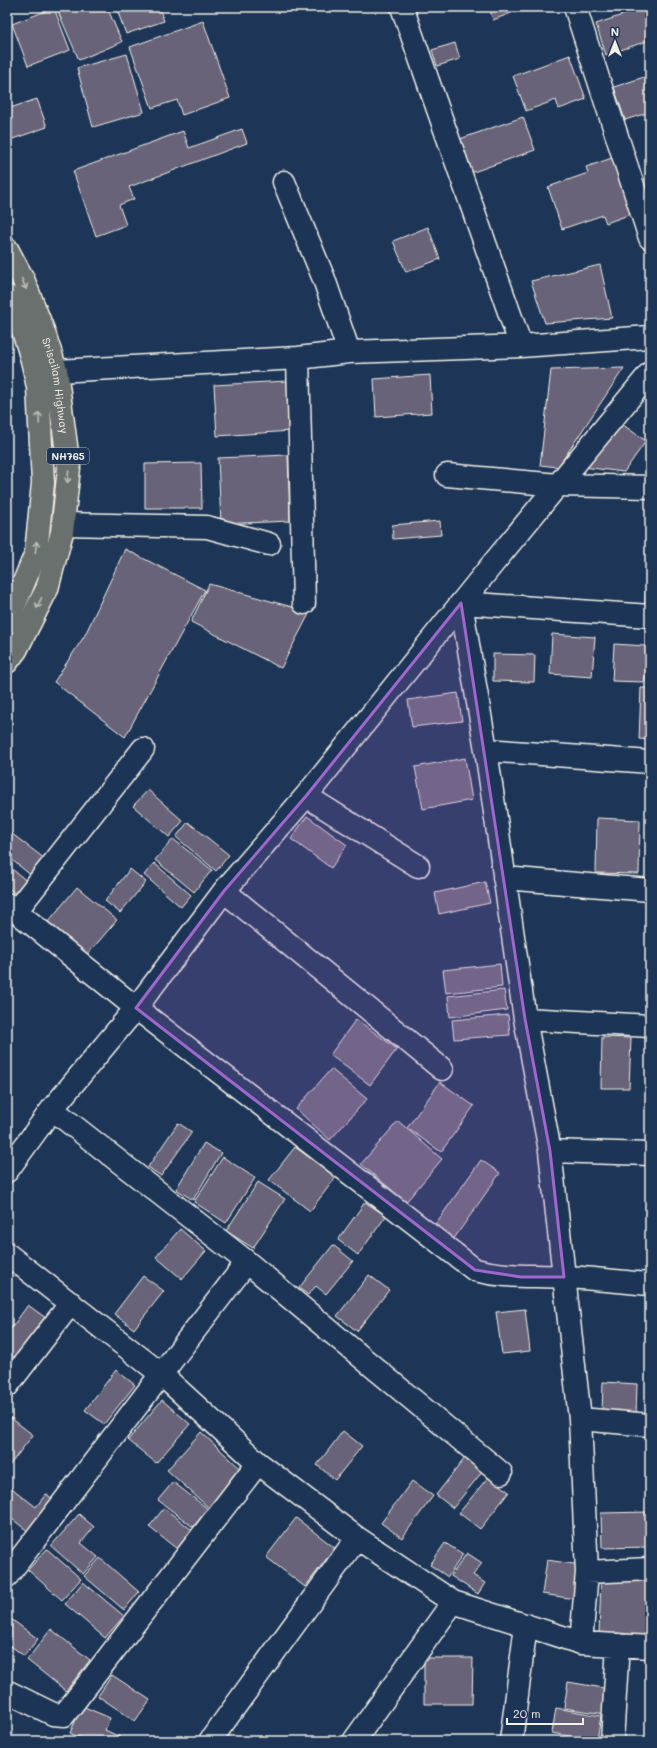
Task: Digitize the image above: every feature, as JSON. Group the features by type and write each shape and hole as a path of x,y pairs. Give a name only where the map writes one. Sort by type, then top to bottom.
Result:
{"highway":[{"name":"Srisailam Highway","path":"7,249 26,286 43,330 56,370 69,468 63,524 46,589 16,650 7,662"},
{"name":"Srisailam Highway","path":"7,296 31,354 38,387 43,483 36,553 7,623"}],"street":[{"path":"402,7 521,346"},
{"path":"575,7 650,238"},
{"path":"284,182 324,279 350,352"},
{"path":"35,372 298,358 350,352 521,346 650,337"},
{"path":"298,358 304,603"},
{"path":"7,1171 52,1109 136,1008 224,891 306,796 461,603 650,372"},
{"path":"447,475 558,485 650,487"},
{"path":"63,524 207,527 269,544"},
{"path":"461,603 650,616"},
{"path":"461,603 486,750 525,1019 550,1150 580,1419 587,1572 581,1643"},
{"path":"143,749 12,907 136,1008 475,1270 497,1275 521,1277 564,1277 650,1284"},
{"path":"486,750 650,762"},
{"path":"306,796 418,866"},
{"path":"504,878 650,890"},
{"path":"224,891 442,1069"},
{"path":"525,1019 650,1026"},
{"path":"52,1109 247,1262 501,1473"},
{"path":"550,1150 650,1154"},
{"path":"7,1254 161,1374 258,1463 357,1538 453,1602 581,1643 650,1647"},
{"path":"7,1576 247,1262"},
{"path":"7,1386 71,1303"},
{"path":"580,1419 650,1425"},
{"path":"7,1696 10,1693 53,1714 64,1715 258,1463"},
{"path":"210,1741 357,1538"},
{"path":"587,1572 650,1569"},
{"path":"354,1741 453,1602"},
{"path":"511,1741 526,1625"},
{"path":"612,1741 618,1645"}],"highlighted area":[{"path":"461,603 525,1019 550,1151 564,1277 521,1277 475,1270 136,1008 224,891 306,796"}],"building":[{"path":"56,7 107,7 122,42 79,60"},
{"path":"116,7 159,7 164,21 126,34"},
{"path":"489,7 518,7 519,10 493,20"},
{"path":"646,7 650,7 650,40 606,55 596,24"},
{"path":"54,8 70,50 28,66 12,24"},
{"path":"203,21 230,98 182,115 177,100 152,108 130,47"},
{"path":"455,43 460,59 437,66 432,50"},
{"path":"127,54 144,112 93,127 77,68"},
{"path":"570,55 586,99 559,109 556,100 526,111 513,76"},
{"path":"650,75 650,112 625,120 614,87"},
{"path":"37,99 47,127 7,141 7,109"},
{"path":"523,117 535,150 468,174 457,140"},
{"path":"242,129 247,143 129,187 134,199 119,205 126,225 96,236 73,171 183,131 189,148"},
{"path":"615,157 634,213 606,223 603,215 562,229 548,187 588,173 586,167"},
{"path":"428,227 440,259 406,272 393,241"},
{"path":"600,265 612,318 545,323 531,281"},
{"path":"624,368 558,467 540,465 551,370"},
{"path":"430,375 432,413 376,417 374,379"},
{"path":"287,381 291,431 217,436 214,385"},
{"path":"616,420 646,441 624,472 583,467"},
{"path":"288,455 290,521 221,524 218,458"},
{"path":"201,463 202,508 145,508 145,464"},
{"path":"440,521 441,535 393,539 392,525"},
{"path":"125,549 205,590 125,737 54,682 85,635"},
{"path":"646,554 650,554 650,606 645,606"},
{"path":"209,584 310,612 281,668 191,622"},
{"path":"552,634 595,637 592,677 550,674"},
{"path":"614,644 646,646 645,682 612,681"},
{"path":"493,654 535,655 534,682 493,681"},
{"path":"641,688 650,688 650,740 639,739"},
{"path":"458,693 462,721 412,727 408,700"},
{"path":"465,758 472,800 423,809 415,767"},
{"path":"148,790 183,821 169,837 133,806"},
{"path":"307,816 347,845 331,868 291,839"},
{"path":"597,818 640,820 639,874 596,873"},
{"path":"188,822 229,855 216,871 176,837"},
{"path":"7,830 45,859 32,876 7,856"},
{"path":"173,839 212,870 194,892 155,860"},
{"path":"154,863 191,895 181,907 144,875"},
{"path":"7,865 28,882 17,895 7,887"},
{"path":"130,869 146,882 120,913 105,901"},
{"path":"485,882 490,903 439,914 435,893"},
{"path":"77,887 117,920 87,955 48,922"},
{"path":"500,964 502,987 446,993 443,970"},
{"path":"504,990 507,1010 450,1017 448,996"},
{"path":"508,1015 510,1035 454,1039 452,1020"},
{"path":"356,1019 397,1049 370,1085 330,1055"},
{"path":"602,1037 631,1038 629,1088 601,1088"},
{"path":"331,1069 367,1099 330,1140 296,1109"},
{"path":"440,1082 474,1106 441,1152 407,1128"},
{"path":"398,1121 442,1159 406,1202 361,1164"},
{"path":"178,1123 192,1132 161,1176 148,1167"},
{"path":"204,1143 221,1153 193,1200 176,1189"},
{"path":"295,1147 336,1177 310,1211 269,1180"},
{"path":"223,1157 255,1178 226,1223 194,1202"},
{"path":"481,1160 500,1173 453,1240 434,1226"},
{"path":"258,1182 285,1199 253,1248 226,1231"},
{"path":"365,1202 386,1216 358,1255 338,1240"},
{"path":"180,1229 206,1251 182,1279 156,1257"},
{"path":"333,1245 353,1261 326,1294 316,1286 308,1295 299,1288"},
{"path":"369,1275 389,1290 357,1331 337,1316"},
{"path":"143,1276 164,1291 134,1329 114,1314"},
{"path":"28,1305 50,1321 21,1362 7,1352 7,1334"},
{"path":"525,1309 530,1351 502,1354 496,1312"},
{"path":"116,1370 135,1385 104,1424 85,1410"},
{"path":"603,1382 637,1384 636,1415 602,1413"},
{"path":"162,1400 190,1424 156,1463 128,1440"},
{"path":"7,1415 33,1435 8,1467 7,1466"},
{"path":"343,1431 362,1446 335,1480 317,1465"},
{"path":"201,1432 243,1471 209,1508 167,1470"},
{"path":"465,1458 482,1472 453,1508 436,1495"},
{"path":"489,1476 509,1492 480,1529 459,1513"},
{"path":"412,1481 433,1496 402,1538 381,1523"},
{"path":"173,1482 208,1509 193,1527 158,1500"},
{"path":"9,1486 36,1507 46,1494 59,1504 34,1536 7,1515 7,1489"},
{"path":"164,1508 192,1530 177,1549 149,1527"},
{"path":"650,1512 650,1547 602,1548 601,1513"},
{"path":"79,1514 94,1527 81,1543 98,1557 83,1574 51,1546"},
{"path":"296,1518 335,1548 305,1587 266,1557"},
{"path":"445,1543 463,1554 448,1577 430,1565"},
{"path":"47,1549 81,1579 62,1600 28,1570"},
{"path":"467,1553 482,1563 473,1575 485,1583 478,1594 451,1576"},
{"path":"100,1558 139,1592 124,1610 84,1576"},
{"path":"547,1560 580,1565 575,1599 542,1594"},
{"path":"601,1579 650,1580 650,1635 599,1634"},
{"path":"83,1582 124,1616 105,1638 65,1604"},
{"path":"7,1616 38,1639 24,1656 7,1643"},
{"path":"51,1629 90,1660 66,1691 27,1660"},
{"path":"424,1658 473,1658 472,1704 424,1704"},
{"path":"112,1675 150,1700 135,1721 98,1696"},
{"path":"568,1682 609,1689 605,1714 564,1708"},
{"path":"82,1706 110,1718 105,1730 120,1737 119,1741 87,1741 70,1733"},
{"path":"556,1708 601,1716 597,1741 552,1733"}]}
